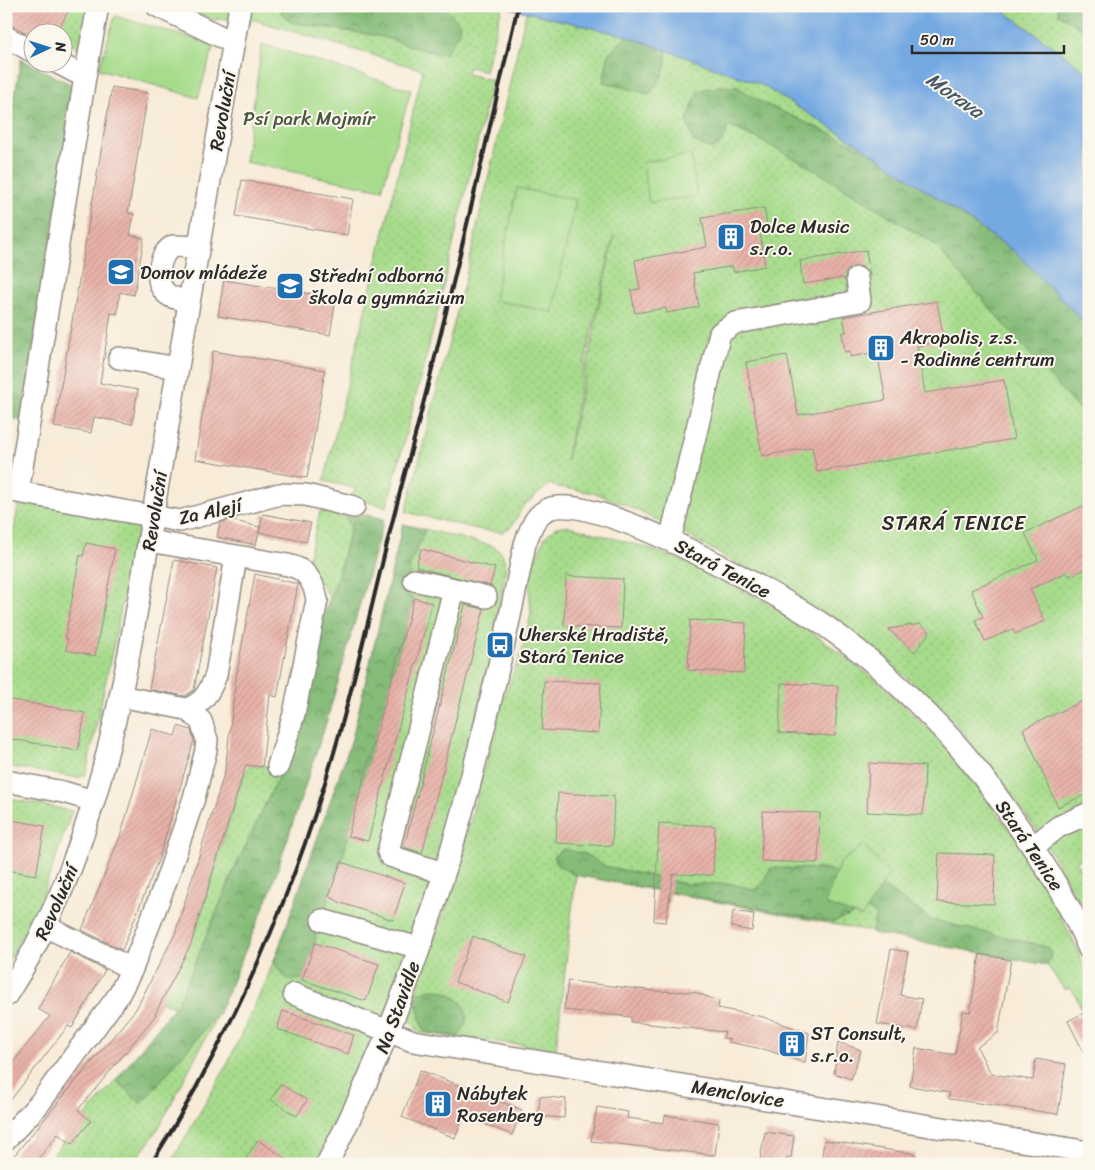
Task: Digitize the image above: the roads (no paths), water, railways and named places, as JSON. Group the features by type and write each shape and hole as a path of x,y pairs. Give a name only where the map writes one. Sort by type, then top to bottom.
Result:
{"street":[{"path":"12,491 98,6"},
{"path":"157,6 234,43"},
{"name":"Revoluční","path":"6,996 47,927 63,892 94,801 109,748 149,541 240,6"},
{"path":"6,37 22,45"},
{"path":"72,70 85,77"},
{"path":"190,301 172,297 163,290 159,275 164,254 173,246 199,247"},
{"path":"670,540 681,504 717,338 722,331 735,323 860,301 857,278"},
{"path":"119,358 178,368"},
{"name":"Za Alejí","path":"12,491 173,520 188,520 280,494 306,495 354,507"},
{"name":"Stará Tenice","path":"452,844 484,724 525,544 538,516 549,509 575,507 617,519 670,540 799,608 864,656 899,685 948,735 992,788 1061,891 1088,944"},
{"path":"149,541 298,567 304,570 315,589 317,600 306,658 294,714 278,766"},
{"path":"186,709 202,701 216,675 236,557"},
{"path":"414,580 486,597"},
{"path":"443,873 393,858 390,856 388,848 454,589"},
{"path":"6,1139 39,1104 118,996 132,969 165,884 194,798 207,740 201,721 186,709 120,696"},
{"path":"6,780 63,792 94,801"},
{"path":"1033,847 1058,827 1089,813"},
{"name":"Na Stavidle","path":"327,1164 375,1066 388,1033 419,948 452,844"},
{"path":"322,920 419,948"},
{"path":"47,927 132,969"},
{"name":"Menclovice","path":"294,994 388,1033 413,1041 1089,1152"}],"water":[{"name":"Morava","path":"501,6 997,6 1089,73 1089,327 1015,252 872,153 760,84 627,36"}],"railway":[{"path":"151,1164 180,1116 233,1017 278,915 316,810 352,687 463,242 518,6"}],"place":[{"name":"Dolce Music s.r.o.","path":"731,237"},
{"name":"Domov mládeže","path":"121,272"},
{"name":"Střední odborná škola a gymnázium","path":"290,286"},
{"name":"Akropolis, z.s. - Rodinné centrum","path":"881,348"},
{"name":"Uherské Hradiště, Stará Tenice","path":"500,645"},
{"name":"ST Consult, s.r.o.","path":"792,1044"},
{"name":"Nábytek Rosenberg","path":"438,1104"}],"district":[{"name":"STARÁ TENICE","path":"954,523"}],"park label":[{"name":"Psí park Mojmír","path":"309,118"}]}
